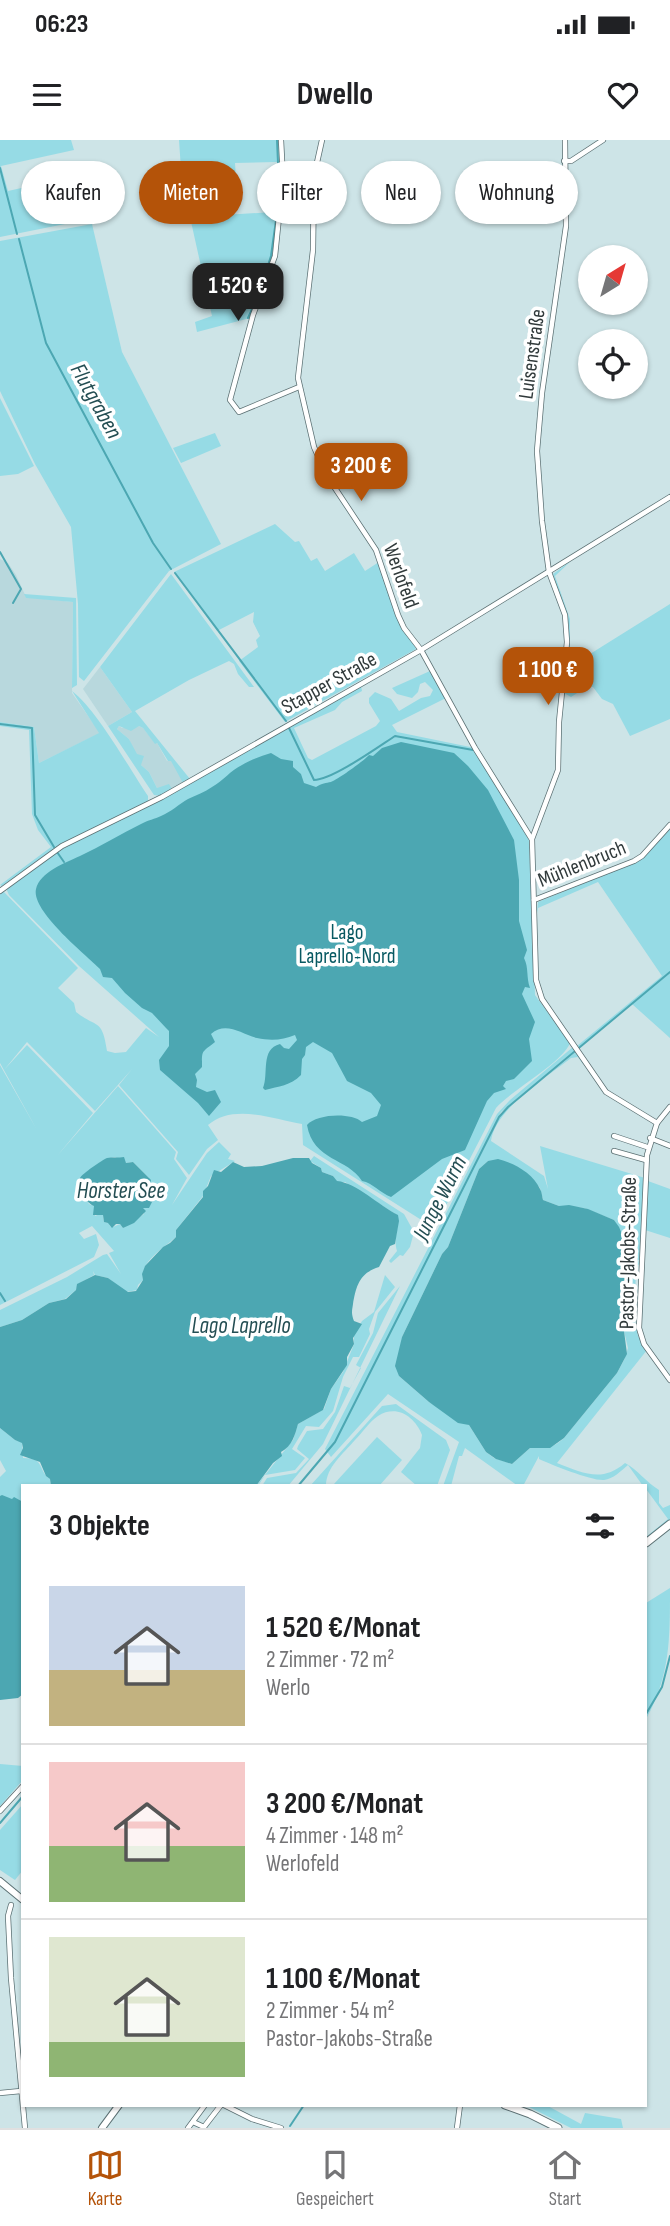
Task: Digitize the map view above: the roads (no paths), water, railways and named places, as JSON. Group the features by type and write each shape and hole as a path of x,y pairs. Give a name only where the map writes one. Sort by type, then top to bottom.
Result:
{"main road":[{"path":"647,1542 670,1524"},
{"path":"0,1881 21,1898"},
{"path":"104,2125 118,2107"},
{"path":"511,2107 558,2128"}],"street":[{"path":"281,140 283,177 275,256 253,314 230,400 239,412 299,387"},
{"name":"Werlofeld","path":"322,140 314,176 313,250 302,331 299,387 314,447 322,466 376,550 398,615 421,650 475,748 532,839"},
{"name":"Luisenstraße","path":"564,161 565,140"},
{"path":"564,161 571,160 603,140"},
{"name":"Luisenstraße","path":"549,572 539,486 538,434 566,224"},
{"name":"Stapper Straße","path":"0,891 62,846 162,797 421,650 670,497"},
{"path":"549,572 565,615 568,642 559,722 559,765 532,839 537,986 542,999 610,1095 657,1123"},
{"name":"Mühlenbruch","path":"534,900 638,859 670,825"},
{"name":"Pastor-Jakobs-Straße","path":"670,1107 657,1123 650,1138 646,1160 639,1328 644,1344 670,1380"},
{"name":"Pastor-Jakobs-Straße","path":"614,1136 648,1147"},
{"path":"650,1138 670,1146"},
{"name":"Pastor-Jakobs-Straße","path":"614,1151 646,1160"},
{"path":"0,1811 21,1788"},
{"path":"11,1905 8,1916 21,2098"},
{"path":"0,2093 20,2091"},
{"path":"22,2107 25,2128"},
{"path":"188,2128 204,2107"},
{"path":"193,2122 204,2127 221,2107"},
{"path":"227,2107 252,2119 281,2128"},
{"path":"457,2128 460,2107"},
{"path":"104,2125 114,2128"}],"water":[{"name":"Lago Laprello-Nord","path":"401,742 454,753 488,790 514,840 519,880 519,921 527,950 524,958 530,988 525,987 522,994 535,1022 529,1039 532,1061 514,1079 506,1081 503,1086 506,1089 494,1093 487,1101 465,1150 442,1159 391,1197 362,1181 356,1173 323,1152 311,1137 307,1125 311,1121 342,1116 362,1122 377,1116 381,1105 371,1093 347,1081 332,1053 313,1042 306,1047 301,1075 297,1079 265,1090 263,1088 267,1056 280,1044 289,1049 297,1040 295,1035 267,1040 228,1028 217,1030 211,1034 215,1042 203,1052 202,1067 195,1074 196,1087 207,1092 215,1090 221,1102 209,1116 160,1070 159,1060 169,1046 169,1031 152,1013 125,993 112,978 103,977 100,969 60,932 42,909 36,889 42,878 54,869 165,814 256,758 271,753 281,759 293,761 293,767 301,774 304,783 316,787 331,782 382,748"},
{"name":"Horster See","path":"124,1157 126,1163 133,1162 151,1180 149,1187 155,1191 149,1208 143,1208 146,1211 134,1223 123,1228 116,1224 112,1228 104,1222 103,1215 93,1215 94,1206 82,1195 80,1178 107,1158"},
{"name":"Lago Laprello","path":"293,1158 309,1158 322,1172 360,1190 398,1215 395,1244 390,1246 379,1267 367,1273 357,1286 352,1314 354,1321 362,1324 353,1338 354,1344 347,1357 347,1365 331,1389 323,1410 298,1424 290,1443 281,1452 282,1456 273,1463 257,1484 51,1484 40,1462 20,1455 22,1443 0,1428 0,1327 22,1320 49,1303 66,1299 76,1290 77,1284 95,1275 108,1278 128,1292 136,1291 143,1280 145,1266 176,1237 176,1230 203,1197 203,1191 208,1186 214,1170 221,1172 233,1162 244,1167 262,1166"},
{"path":"498,1159 528,1174 537,1183 543,1200 559,1206 588,1209 614,1220 625,1241 624,1267 628,1284 624,1331 627,1354 617,1373 564,1438 550,1448 530,1448 512,1464 496,1459 486,1452 469,1425 458,1423 429,1402 399,1376 395,1366 402,1337 442,1254 448,1247 479,1169 488,1161"},
{"path":"0,1496 12,1499 14,1497 21,1501 21,1696 0,1700"}],"waterway":[{"path":"277,140 278,161"},
{"path":"0,168 17,234"},
{"path":"262,284 271,256 275,224"},
{"name":"Flutgraben","path":"19,239 46,343 153,543 171,569"},
{"path":"248,318 258,296"},
{"path":"0,552 21,589 13,603"},
{"path":"175,573 286,721"},
{"path":"0,724 32,728 35,815 54,847"},
{"path":"289,728 314,780 332,775 395,736 473,750"},
{"path":"57,852 64,862"},
{"name":"Junge Wurm","path":"300,1484 335,1442 499,1117 670,972"},
{"path":"0,1293 5,1301"},
{"path":"647,1712 662,1687 670,1656"},
{"name":"Junge Wurm","path":"0,1823 21,1798"},
{"path":"290,2126 303,2107"}]}
